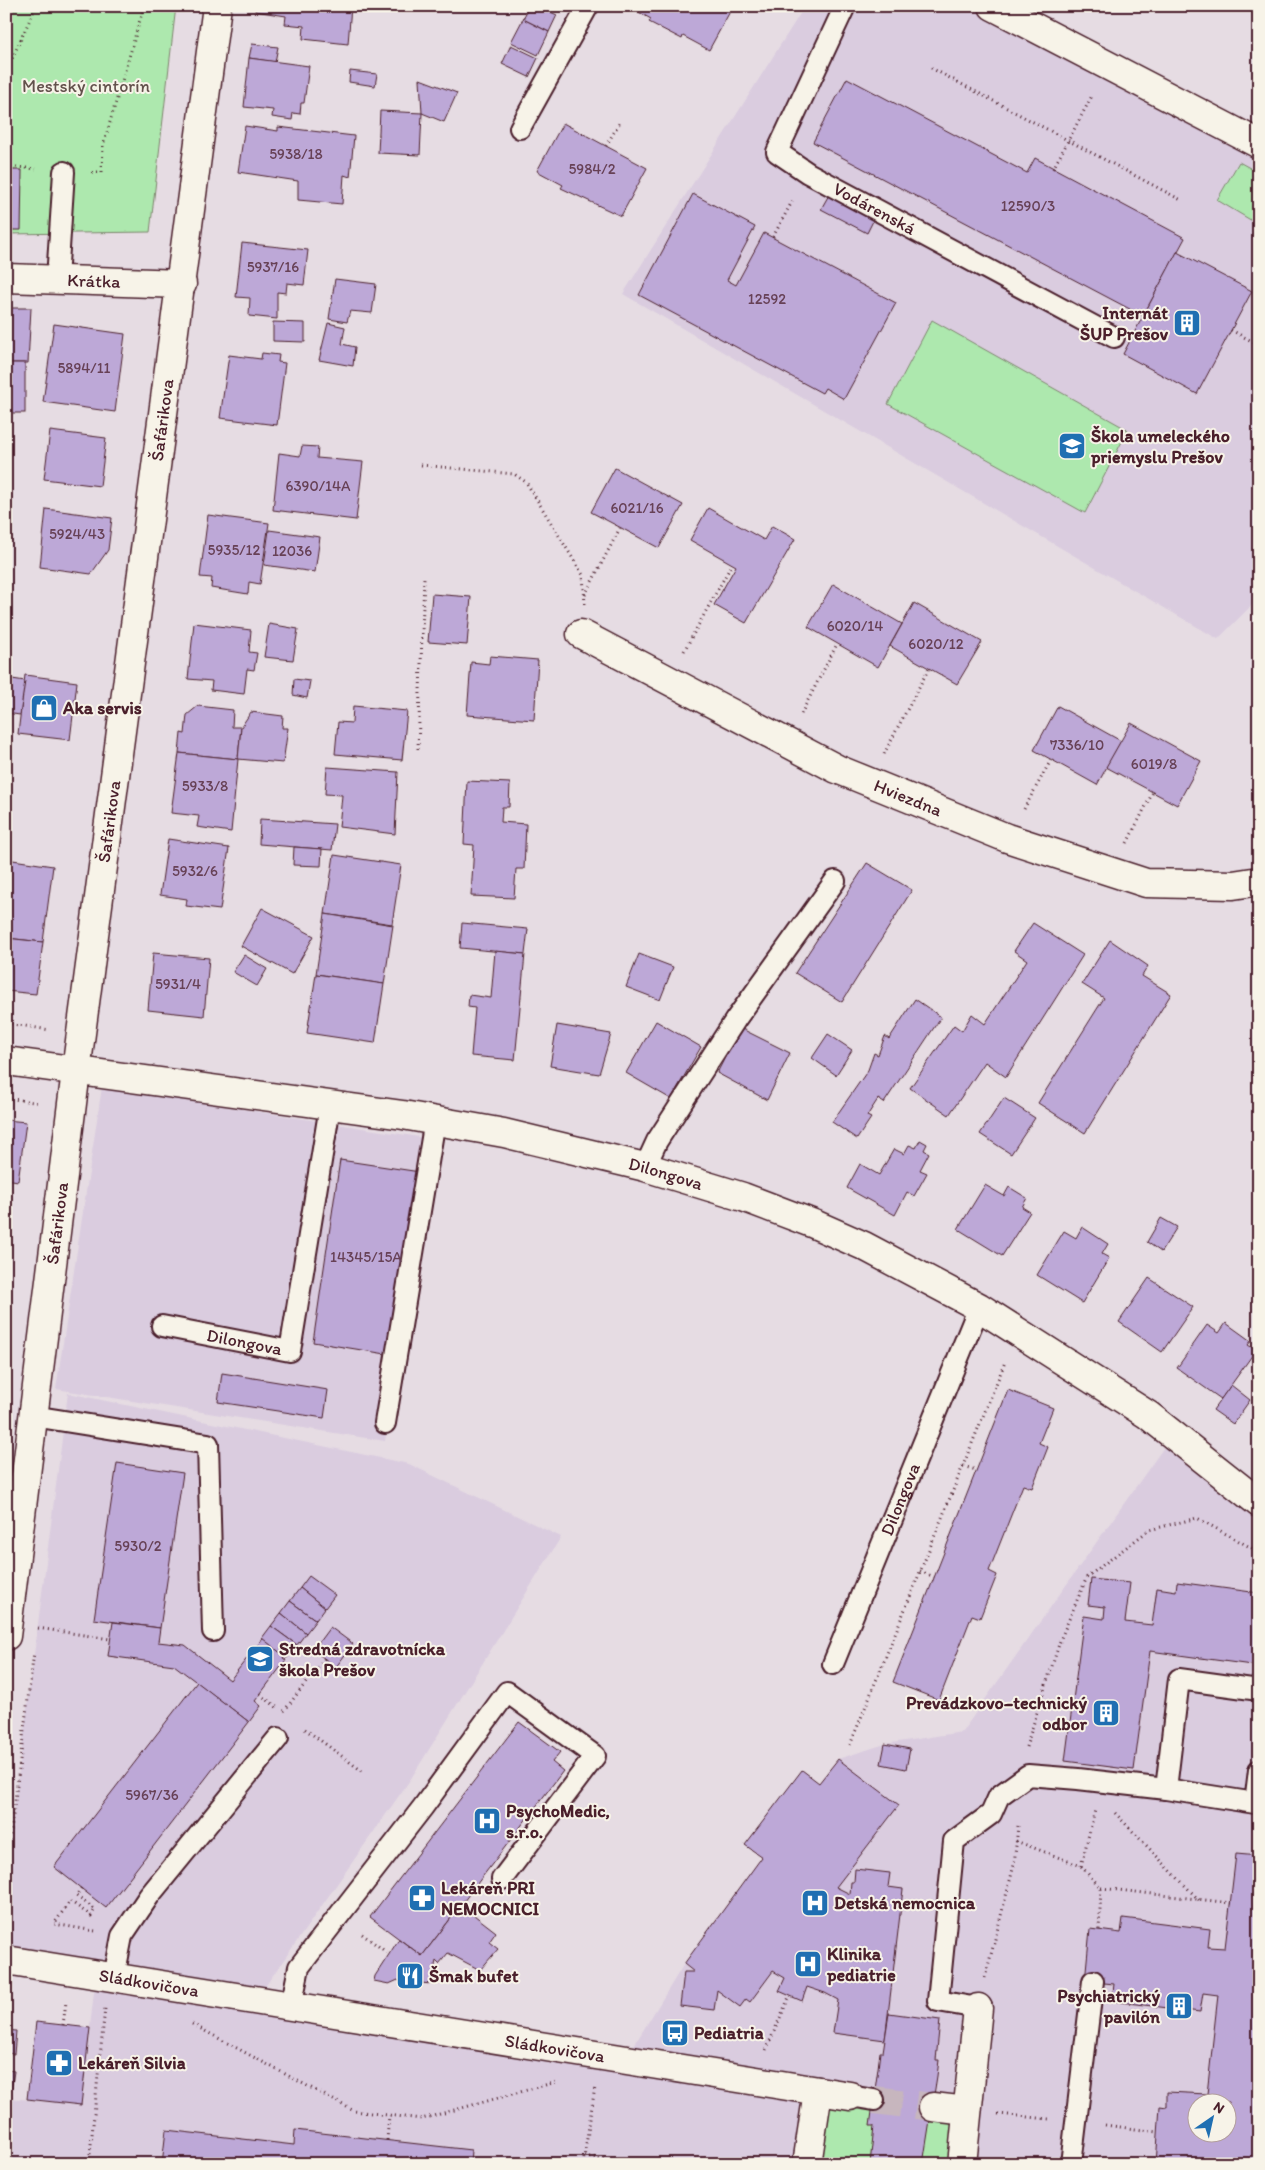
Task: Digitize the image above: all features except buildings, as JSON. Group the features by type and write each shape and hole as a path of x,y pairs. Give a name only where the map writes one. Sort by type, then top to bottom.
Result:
{"street":[{"name":"Šafárikova","path":"6,1636 76,1071 182,284 217,6"},
{"path":"993,6 1259,144"},
{"name":"Krátka","path":"6,278 182,284"},
{"name":"Hviezdna","path":"584,623 837,769 1007,838 1146,883 1233,885 1259,881"},
{"name":"Dilongova","path":"6,1061 435,1120 513,1135 645,1167 743,1197 814,1224 905,1266 979,1307 1148,1415 1259,1503"},
{"name":"Sládkovičova","path":"6,1960 110,1990 291,2007 862,2098"},
{"path":"962,2164 978,2008"},
{"path":"807,2164 818,2091"},
{"path":"933,2108 967,2111"}],"lane":[{"path":"520,128 588,6"},
{"name":"Vodárenská","path":"845,6 777,152 808,173 1114,337"},
{"path":"57,279 64,172"},
{"path":"645,1167 658,1142 736,1019 835,881"},
{"name":"Dilongova","path":"162,1326 290,1351 330,1106"},
{"path":"385,1423 435,1120"},
{"name":"Dilongova","path":"833,1664 979,1307"},
{"path":"34,1416 208,1444 213,1631"},
{"path":"1166,1789 1179,1679 1259,1690"},
{"path":"291,2007 299,1966 423,1807 507,1692 594,1756 502,1879"},
{"path":"110,1990 122,1936 149,1896 278,1738"},
{"path":"978,2008 938,2000 954,1841 991,1814 999,1796 1028,1775 1078,1778 1255,1803 1259,1770"},
{"path":"1071,2164 1093,1982"}],"path":[{"path":"6,72 36,6"},
{"path":"64,172 102,172 103,146 144,6"},
{"path":"931,68 1183,201"},
{"path":"1053,169 1095,91"},
{"path":"606,146 620,122"},
{"path":"773,237 808,173"},
{"path":"1231,330 1259,346"},
{"path":"421,465 514,474 526,482 582,575 584,623"},
{"path":"584,596 620,528"},
{"path":"680,658 732,564"},
{"path":"418,749 424,578"},
{"path":"798,720 837,644"},
{"path":"881,760 929,668"},
{"path":"1020,816 1051,760"},
{"path":"1124,849 1153,792"},
{"path":"6,1023 56,1030"},
{"path":"6,1098 46,1104"},
{"path":"850,1744 1005,1360 1021,1334"},
{"path":"963,1466 976,1470"},
{"path":"978,2008 1014,1866 1026,1746 1061,1638 1087,1577 1149,1530 1197,1518 1259,1552"},
{"path":"920,1571 934,1577"},
{"path":"38,1628 110,1639"},
{"path":"283,1712 325,1658"},
{"path":"260,1694 291,1718"},
{"path":"299,1724 362,1771"},
{"path":"1081,1866 1096,1805"},
{"path":"1111,1810 1199,1900"},
{"path":"1016,1841 1081,1866 1101,1888 1230,1903"},
{"path":"81,1888 76,1896 95,1909 91,1916 70,1901 54,1924 122,1936"},
{"path":"1099,1930 1101,1888"},
{"path":"338,1916 389,1954"},
{"path":"89,2164 110,1990"},
{"path":"766,2051 790,1995"},
{"path":"63,2025 66,1996"},
{"path":"188,2022 354,2111 422,2119 560,2081"},
{"path":"583,2164 596,2081"},
{"path":"387,2140 389,2115"},
{"path":"1076,2122 1158,2132"},
{"path":"584,2156 630,2164"}],"shaded area":[{"name":"Škola umeleckého priemyslu Prešov","path":"805,6 1007,6 1259,133 1259,598 1218,639 623,294"},
{"path":"102,1087 432,1139 385,1441 56,1389"},
{"path":"68,1393 409,1464 561,1537 410,1780 257,1998 625,2060 684,1964 762,1857 745,1845 802,1770 819,1783 838,1759 885,1744 962,1732 1174,1433 1259,1503 1259,2164 6,2164 6,2098 81,2104 96,1975 6,1953 6,1870"}],"green space":[{"name":"Mestský cintorín","path":"6,6 176,6 150,232 6,234"},
{"path":"1239,162 1259,173 1259,225 1217,200"},
{"path":"932,320 1128,430 1085,513 888,404"},
{"path":"818,2091 968,2116 962,2164 806,2164"}],"tunnel":[{"path":"874,2100 933,2107"}],"place":[{"name":"Internát ŠUP Prešov","path":"1187,323"},
{"name":"Škola umeleckého priemyslu Prešov","path":"1072,446"},
{"name":"Aka servis","path":"44,708"},
{"name":"Stredná zdravotnícka škola Prešov","path":"260,1659"},
{"name":"Prevádzkovo‑technický odbor","path":"1106,1713"},
{"name":"PsychoMedic, s.r.o.","path":"487,1821"},
{"name":"Lekáreň PRI NEMOCNICI","path":"422,1898"},
{"name":"Detská nemocnica","path":"815,1903"},
{"name":"Klinika pediatrie","path":"808,1964"},
{"name":"Šmak bufet","path":"410,1976"},
{"name":"Psychiatrický pavilón","path":"1179,2006"},
{"name":"Pediatria","path":"675,2033"},
{"name":"Lekáreň Silvia","path":"59,2063"}]}
